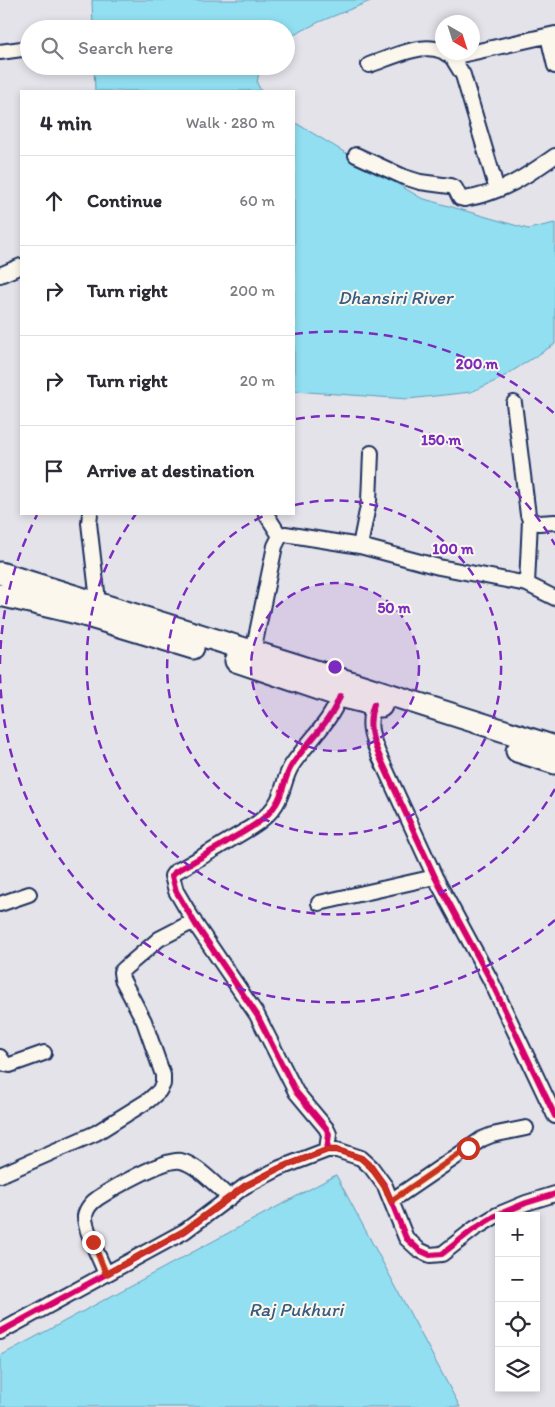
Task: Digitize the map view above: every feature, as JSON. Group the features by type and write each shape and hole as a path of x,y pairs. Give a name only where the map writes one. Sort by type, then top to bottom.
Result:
{"main road":[{"path":"0,573 555,747"},
{"path":"0,595 77,613 239,662 340,696 374,704 555,763"}],"street":[{"path":"480,48 551,34 555,66"},
{"path":"369,65 415,50 429,48 435,50"},
{"path":"0,52 20,49"},
{"path":"451,60 463,75 497,190"},
{"path":"356,155 404,177 420,182 455,188 460,198 469,198 497,190 524,178 555,156"},
{"path":"0,275 20,266"},
{"path":"514,404 530,520 526,584"},
{"path":"360,546 369,501 371,453"},
{"path":"90,515 89,523 97,592 94,602"},
{"path":"267,515 280,536"},
{"path":"530,520 539,523 555,522"},
{"path":"280,536 293,535 360,546 439,568 526,584 555,598"},
{"path":"253,652 275,546 280,536"},
{"path":"327,1150 329,1134 326,1128 296,1092 257,1015 194,921 176,891 172,876 175,872 255,824 276,805 284,779 291,766 328,721 340,696"},
{"path":"374,704 371,712 370,733 378,754 435,877 490,979 555,1116"},
{"path":"319,903 435,877"},
{"path":"0,904 29,894"},
{"path":"0,1175 96,1134 149,1100 159,1091 163,1084 163,1075 144,1021 122,979 121,972 159,939 194,921"},
{"path":"0,1057 5,1064 10,1065 44,1053"},
{"path":"391,1201 482,1139 492,1134 526,1128"},
{"path":"0,1332 185,1230 245,1186 280,1168 327,1150 337,1150 361,1158 371,1167 384,1186 406,1238 419,1250 430,1255 442,1254 474,1229 497,1215 555,1194"},
{"path":"106,1274 86,1226 85,1216 88,1207 97,1199 157,1166 172,1161 181,1161 192,1165 230,1198"}],"water":[{"path":"92,0 373,0 319,22 295,34 295,20 93,20"},
{"path":"94,75 258,75 257,83 260,90 95,90"},
{"name":"Dhansiri River","path":"295,123 421,198 528,229 555,223 555,344 500,379 471,392 408,399 295,391"},
{"name":"Raj Pukhuri","path":"336,1175 460,1407 0,1407 0,1356"}],"cycle path":[{"path":"327,1150 329,1134 326,1128 296,1092 257,1015 196,925 176,891 172,876 175,872 253,826 266,816 279,799 292,765 331,715 340,696"},
{"path":"374,704 370,723 373,741 378,753 435,877 490,979 555,1116"},
{"path":"0,1332 185,1231 245,1186 280,1168 327,1150 337,1150 361,1158 371,1167 385,1186 406,1238 419,1250 430,1255 442,1254 474,1229 497,1215 555,1194"}],"route":[{"path":"93,1242 106,1274 185,1230 245,1186 280,1168 327,1150 337,1150 361,1158 371,1167 384,1186 391,1201 468,1148"}]}
